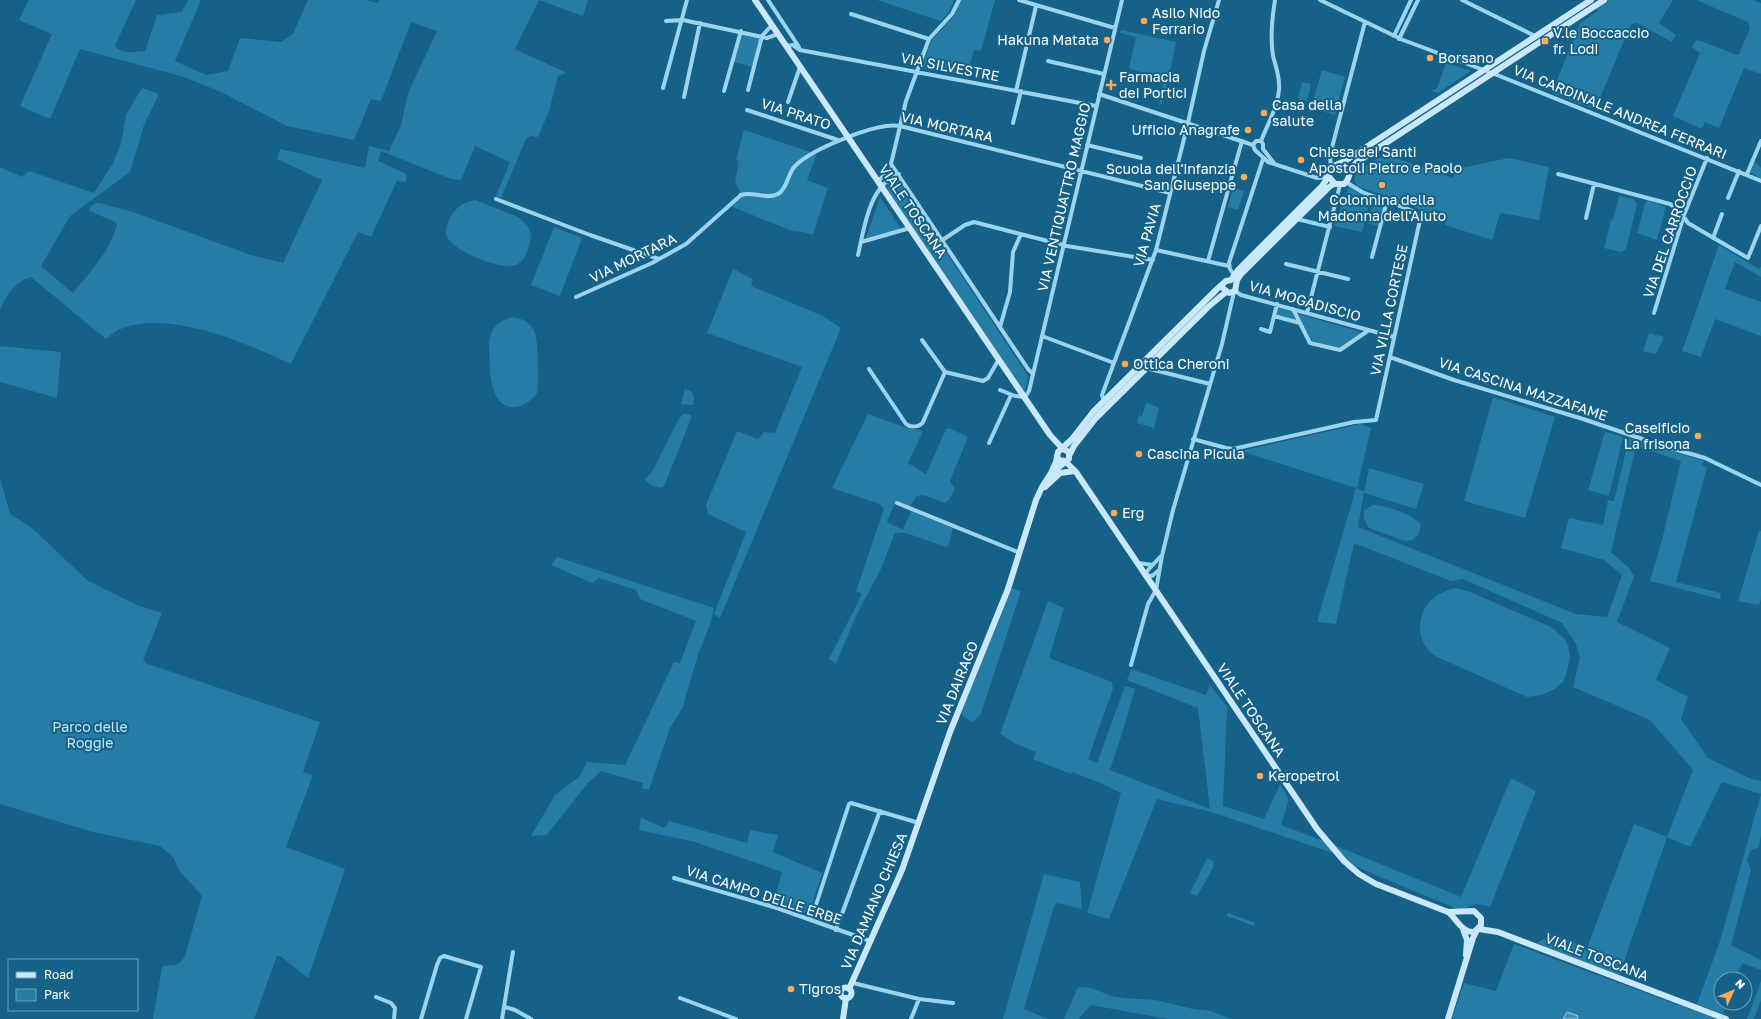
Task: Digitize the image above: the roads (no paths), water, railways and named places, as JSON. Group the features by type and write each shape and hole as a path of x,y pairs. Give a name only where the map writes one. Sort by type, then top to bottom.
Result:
{"street":[{"path":"663,88 683,20 687,0"},
{"name":"VIALE TOSCANA","path":"755,0 1050,436 1063,449"},
{"path":"878,181 893,167 890,161 906,101 929,39 952,14 960,0"},
{"path":"1018,0 1115,28"},
{"name":"VIA VENTIQUATTRO MAGGIO","path":"1025,397 1033,374 1122,0"},
{"name":"VIA PAVIA","path":"1104,402 1102,396 1156,250 1188,123 1204,51 1219,0"},
{"path":"1261,141 1277,101 1279,90 1279,77 1273,55 1271,38 1275,0"},
{"name":"VIA CARDINALE ANDREA FERRARI","path":"1320,0 1400,39 1493,73 1747,174 1761,181"},
{"path":"1394,36 1411,0"},
{"path":"1400,39 1418,0"},
{"path":"1462,0 1535,36"},
{"path":"1331,169 1591,0"},
{"path":"1051,473 1060,450 1063,449 1074,437 1090,415 1224,282 1234,279 1241,274 1329,187 1340,184 1349,176 1349,172 1357,162 1604,0"},
{"path":"768,1 800,50 792,53"},
{"path":"1013,123 1036,6"},
{"path":"852,14 929,39"},
{"path":"666,21 683,20 741,31 768,38 778,34"},
{"path":"1132,665 1148,604 1156,590 1162,556 1174,506 1210,384 1231,302 1231,292 1234,279 1329,177 1331,169 1330,155 1364,22"},
{"path":"684,97 700,23"},
{"path":"748,90 762,36 772,25"},
{"path":"724,91 741,31"},
{"name":"VIA SILVESTRE","path":"787,46 793,45 800,50 1096,106"},
{"path":"1048,61 1104,74"},
{"path":"788,102 800,67"},
{"path":"1099,94 1253,145 1255,150 1258,151 1263,159 1274,164 1316,178 1329,177 1340,184"},
{"name":"VIA PRATO","path":"747,110 838,140"},
{"name":"VIA MORTARA","path":"576,297 659,259 689,242 741,195 748,193 772,196 779,193 797,164 838,140 885,126 900,126 1170,193"},
{"path":"1208,261 1242,141"},
{"path":"1253,145 1256,141 1261,141"},
{"path":"1261,141 1267,157 1274,164"},
{"path":"1747,174 1761,141"},
{"path":"1087,145 1141,158"},
{"path":"1258,151 1263,149"},
{"name":"VIA DEL CARROCCIO","path":"1654,312 1684,217 1707,158"},
{"path":"1234,279 1229,266 1263,159"},
{"path":"1338,165 1346,167 1349,172"},
{"name":"VIALE TOSCANA","path":"893,167 899,174 941,241 1028,369 1033,374"},
{"name":"VIA CARDINALE ANDREA FERRARI","path":"1728,198 1739,171"},
{"path":"858,256 872,206 882,187 889,179 899,174"},
{"path":"1558,174 1666,202 1677,209 1688,223 1748,258 1761,226"},
{"path":"1307,313 1340,184"},
{"name":"VIA VILLA CORTESE","path":"1193,439 1233,449 1354,422 1376,420 1420,220 1418,215 1413,211 1340,184"},
{"path":"1586,218 1594,184"},
{"path":"496,199 590,235 659,259"},
{"name":"VIA VILLA CORTESE","path":"1372,258 1387,202"},
{"path":"1712,238 1722,214"},
{"path":"1297,218 1330,227"},
{"path":"941,241 972,222 1064,245 1153,260"},
{"path":"861,242 910,228"},
{"path":"1000,327 1010,292 1013,252 1021,234"},
{"path":"1156,250 1229,266"},
{"path":"1286,264 1348,279"},
{"path":"1224,282 1223,287 1231,292"},
{"path":"1051,473 1070,455 1093,422 1146,368 1208,307 1231,292"},
{"name":"VIA MOGADISCIO","path":"1231,292 1394,337"},
{"path":"1261,329 1270,332 1277,304"},
{"path":"1293,309 1310,343 1338,350 1369,330"},
{"path":"1274,316 1300,323"},
{"path":"1042,336 1114,363"},
{"path":"922,340 945,372 983,381 988,378 999,359"},
{"name":"VIA CASCINA MAZZAFAME","path":"1390,357 1454,380 1583,418 1660,445 1705,458 1761,485"},
{"path":"1146,368 1210,384"},
{"path":"869,369 906,424 910,426 920,425 923,422 945,372"},
{"path":"1000,390 1025,397"},
{"path":"989,442 1011,394"},
{"name":"VIALE TOSCANA","path":"1050,436 1057,455"},
{"path":"1063,449 1068,450 1070,455"},
{"path":"1057,455 1059,460 1065,461"},
{"name":"VIALE TOSCANA","path":"1070,455 1075,472"},
{"name":"VIALE TOSCANA","path":"1065,461 1075,472 1336,854 1354,870 1373,882 1420,903 1448,912 1474,911 1498,932"},
{"path":"1039,494 1060,473 1075,472"},
{"name":"VIA DAIRAGO","path":"919,823 950,732 1004,600 1039,494 1051,473"},
{"path":"897,503 1020,553"},
{"path":"1159,570 1152,576 1145,575 1162,556"},
{"path":"1137,563 1149,565 1155,564"},
{"path":"810,920 849,804 851,803 919,823"},
{"path":"836,930 880,811"},
{"name":"VIA DAMIANO CHIESA","path":"843,1019 846,998 842,996 840,991 845,987 851,986 902,870 919,823"},
{"name":"VIA CAMPO DELLE ERBE","path":"674,878 749,900 870,941"},
{"name":"VIALE TOSCANA","path":"1448,912 1468,932 1478,929 1498,932 1726,1019"},
{"path":"1465,912 1461,917 1461,926 1467,940 1466,965"},
{"path":"1448,1019 1466,965 1473,938 1482,923 1481,918"},
{"path":"502,1019 513,952"},
{"path":"421,1019 440,958 444,956 482,966 466,1019"},
{"path":"851,986 919,999 953,1003"},
{"path":"376,997 391,1003 395,1008 394,1019"},
{"path":"680,998 716,1014 736,1019"},
{"path":"911,1019 919,999"},
{"path":"505,1007 515,1010 531,1019"}],"place":[{"name":"Asilo Nido Ferrario","path":"1144,21"},
{"name":"Hakuna Matata","path":"1107,40"},
{"name":"V.le Boccaccio fr. Lodi","path":"1545,41"},
{"name":"Borsano","path":"1430,58"},
{"name":"Farmacia dei Portici","path":"1111,85"},
{"name":"Casa della salute","path":"1264,113"},
{"name":"Ufficio Anagrafe","path":"1248,130"},
{"name":"Chiesa dei Santi Apostoli Pietro e Paolo","path":"1301,160"},
{"name":"Scuola dell'infanzia San Giuseppe","path":"1244,177"},
{"name":"Colonnina della Madonna dell'Aiuto","path":"1382,185"},
{"name":"Ottica Cheroni","path":"1125,364"},
{"name":"Caseificio La frisona","path":"1698,436"},
{"name":"Cascina Picula","path":"1139,454"},
{"name":"Erg","path":"1114,513"},
{"name":"Keropetrol","path":"1260,776"},
{"name":"Tigros","path":"791,989"}],"park label":[{"name":"Parco delle Roggie","path":"90,736"}]}
